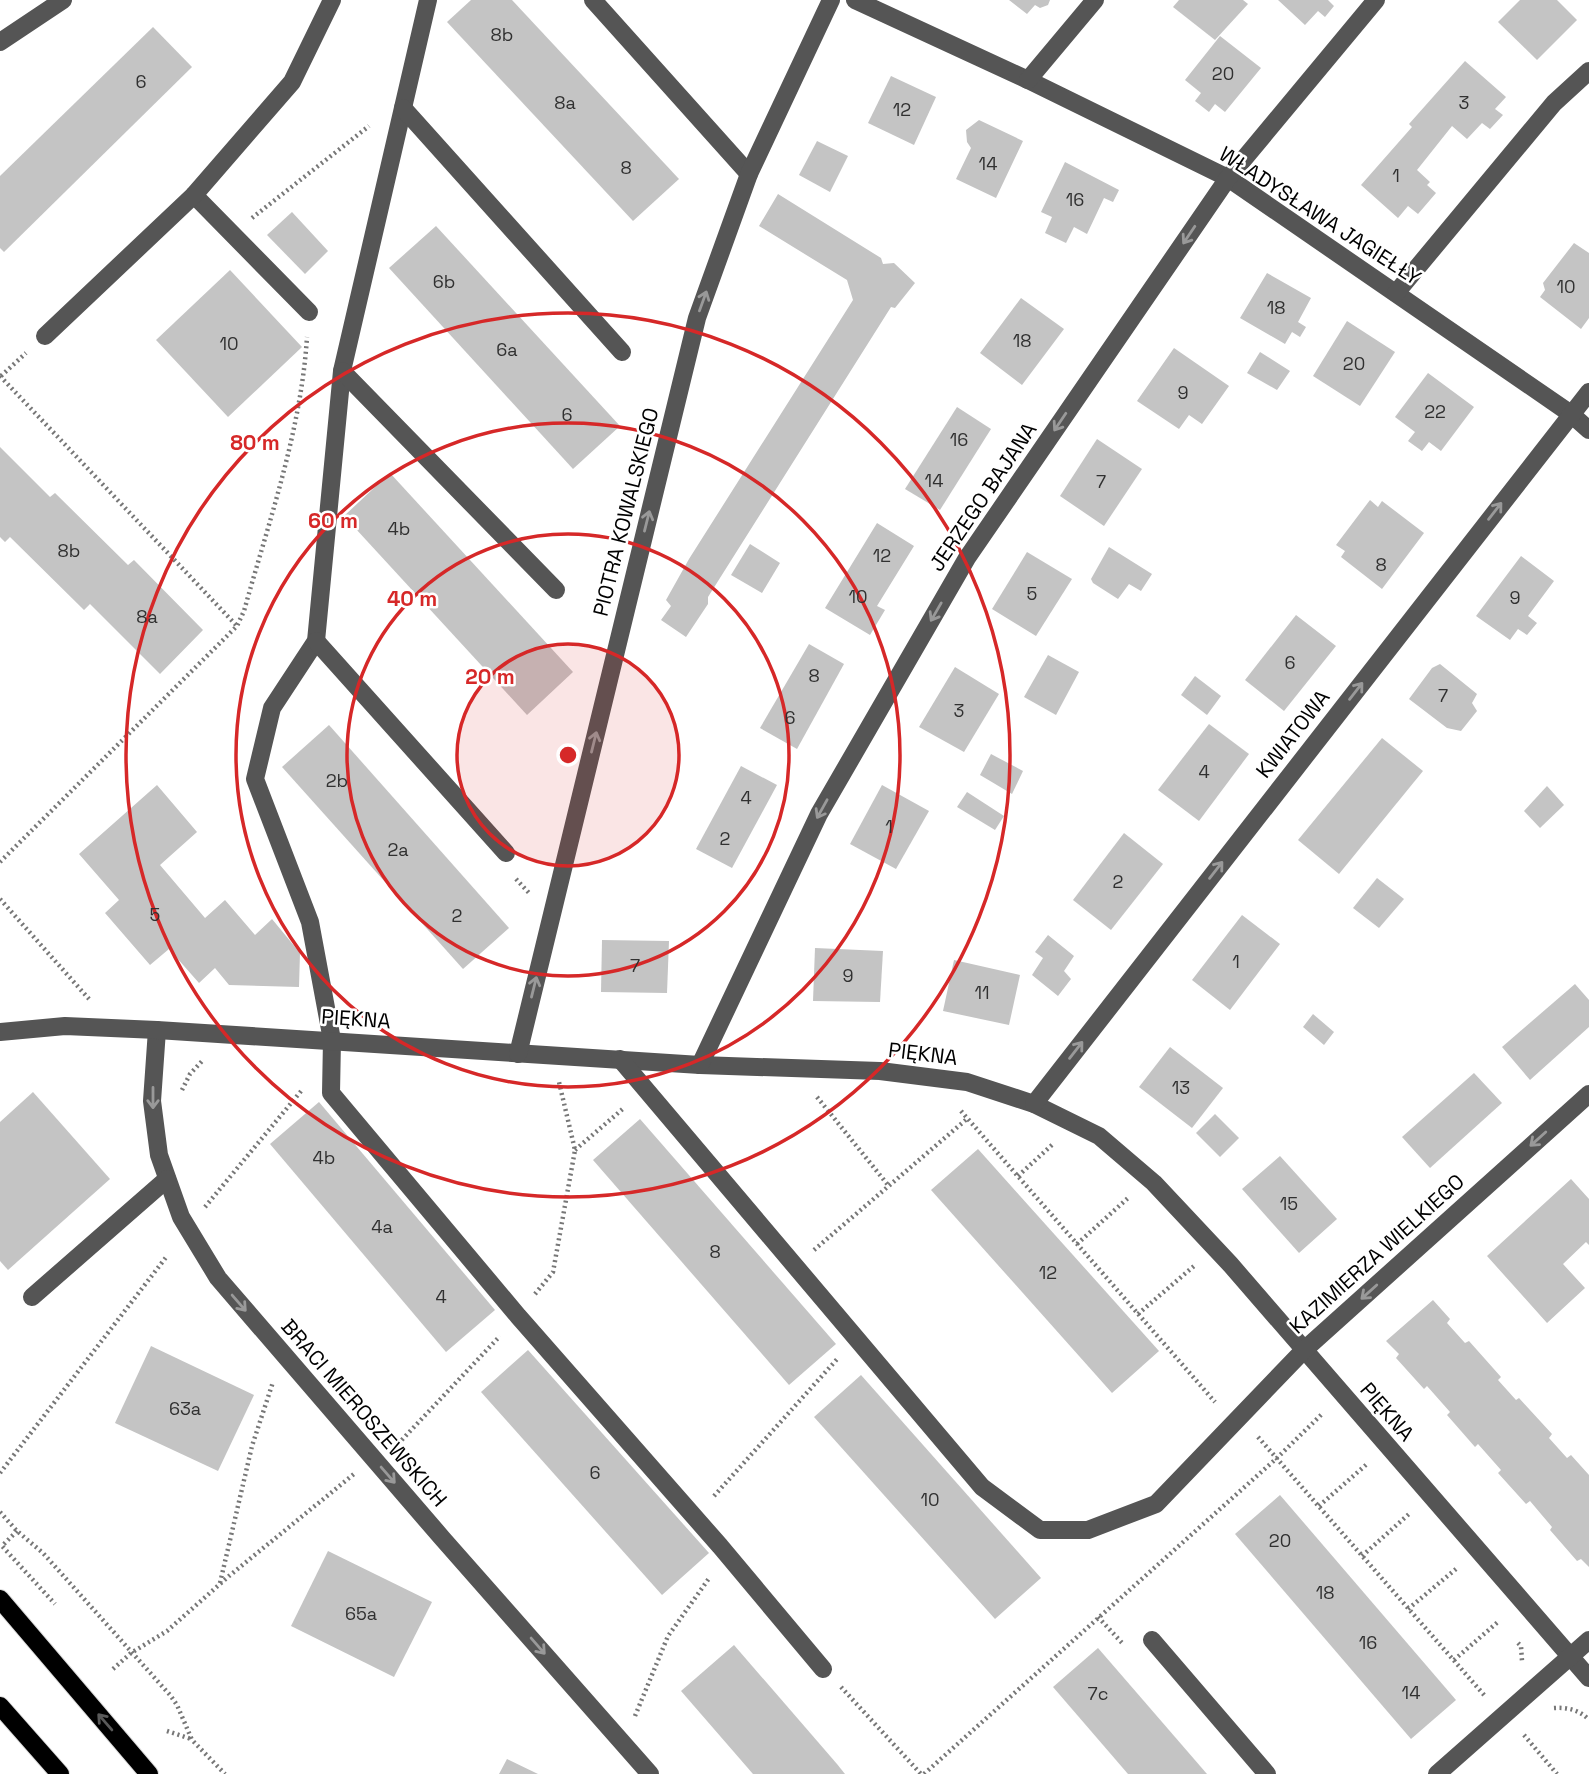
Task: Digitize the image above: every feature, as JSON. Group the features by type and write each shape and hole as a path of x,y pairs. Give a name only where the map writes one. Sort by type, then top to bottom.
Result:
{"main road":[{"path":"0,1599 149,1774"},
{"path":"0,1706 60,1774"}],"street":[{"path":"0,42 63,0"},
{"path":"45,336 194,195 292,82 332,0"},
{"path":"428,0 342,371 316,641 272,708 255,779 310,922 332,1040 331,1093 518,1316 727,1553 823,1669"},
{"path":"593,0 651,68 749,174"},
{"name":"PIOTRA KOWALSKIEGO","path":"518,1054 697,318 749,174 831,0"},
{"name":"WŁADYSŁAWA JAGIEŁŁY","path":"855,0 1028,80 1228,178 1571,414 1589,430"},
{"path":"1028,80 1095,0"},
{"name":"JERZEGO BAJANA","path":"700,1065 819,814 967,558 1228,178 1376,0"},
{"path":"1396,293 1554,103 1589,71"},
{"path":"403,108 622,352"},
{"path":"194,195 309,312"},
{"path":"342,371 556,590"},
{"name":"KWIATOWA","path":"1034,1104 1589,392"},
{"path":"316,641 506,853"},
{"name":"PIĘKNA","path":"0,1032 65,1026 115,1028 700,1065 880,1071 967,1082 1034,1104 1099,1136 1154,1184 1230,1264 1589,1678"},
{"name":"BRACI MIEROSZEWSKICH","path":"157,1030 152,1101 159,1155 181,1217 218,1278 650,1774"},
{"name":"KAZIMIERZA WIELKIEGO","path":"620,1059 982,1487 1040,1530 1088,1531 1156,1504 1303,1351 1589,1094"},
{"path":"32,1297 167,1179"},
{"path":"1152,1640 1267,1774"},
{"path":"1437,1774 1589,1640"}],"path":[{"path":"235,236 250,221 387,112 403,108"},
{"path":"0,862 237,626 244,611 292,440 305,366 309,312"},
{"path":"0,376 237,626"},
{"path":"506,853 511,874 551,917"},
{"path":"0,900 115,1028"},
{"path":"180,1096 190,1074 205,1058"},
{"path":"199,1214 307,1084"},
{"path":"825,1091 812,1091 888,1185"},
{"path":"966,1107 954,1102 1138,1314 1277,1458 1491,1702"},
{"path":"795,1266 968,1118"},
{"path":"1044,1139 1062,1148"},
{"path":"1018,1176 1054,1144"},
{"path":"1118,1190 1134,1203"},
{"path":"1077,1244 1128,1198"},
{"path":"0,1473 167,1256"},
{"path":"1186,1256 1203,1275"},
{"path":"1138,1314 1195,1265"},
{"path":"695,1517 856,1338"},
{"path":"220,1584 252,1446 273,1380"},
{"path":"1317,1405 1332,1423"},
{"path":"823,1669 923,1774 1277,1458 1324,1412"},
{"path":"1319,1506 1367,1464 1375,1474"},
{"path":"113,1669 131,1653 167,1632 220,1584 354,1474"},
{"path":"1401,1504 1417,1523"},
{"path":"0,1512 43,1553 177,1705 192,1740 225,1774"},
{"path":"1362,1556 1409,1514"},
{"path":"17,1531 1,1544 55,1604"},
{"path":"624,1744 668,1636 727,1553"},
{"path":"1448,1560 1464,1579"},
{"path":"1408,1609 1456,1569"},
{"path":"1454,1660 1499,1620 1506,1629"},
{"path":"1514,1638 1521,1646 1522,1667"},
{"path":"1520,1730 1557,1774"},
{"path":"167,1731 192,1740"}],"building":[{"path":"471,0 512,0 679,179 633,221 447,22"},
{"path":"1009,0 1050,0 1048,5 1040,8 1035,5 1027,14"},
{"path":"1179,0 1243,0 1248,4 1215,40 1173,7"},
{"path":"1278,0 1328,0 1334,6 1325,17 1318,11 1305,25"},
{"path":"1520,0 1557,0 1577,20 1537,60 1498,22"},
{"path":"153,27 192,67 4,252 0,248 0,176"},
{"path":"1220,36 1261,68 1225,112 1215,104 1209,112 1195,101 1201,93 1185,80"},
{"path":"1465,61 1506,97 1495,109 1503,115 1490,129 1482,123 1467,139 1452,126 1417,170 1430,182 1427,185 1436,193 1418,214 1408,206 1398,218 1361,185 1412,127 1409,124"},
{"path":"891,76 936,97 914,145 868,123"},
{"path":"979,120 1023,141 996,198 956,179 971,148 967,142 966,130"},
{"path":"817,141 848,156 830,192 799,175"},
{"path":"1065,162 1119,190 1113,202 1104,198 1087,234 1074,227 1066,243 1045,233 1052,217 1041,212"},
{"path":"778,194 881,258 883,264 894,263 915,283 895,308 891,307 708,597 708,604 686,637 661,620 671,606 666,600 689,559 853,300 847,280 759,226"},
{"path":"292,212 328,251 305,274 267,235"},
{"path":"436,226 620,426 573,469 389,268"},
{"path":"1574,243 1589,253 1589,318 1581,329 1540,297 1545,290 1543,283"},
{"path":"230,270 302,347 228,417 156,340"},
{"path":"1267,273 1311,298 1298,322 1306,327 1300,337 1292,332 1285,344 1240,318"},
{"path":"1021,298 1064,329 1022,385 980,353"},
{"path":"1347,321 1395,352 1360,406 1313,376"},
{"path":"1174,348 1229,386 1202,424 1189,415 1179,429 1137,401"},
{"path":"1260,352 1290,371 1277,390 1247,373"},
{"path":"1428,373 1474,407 1441,451 1429,442 1422,451 1408,441 1415,432 1395,417"},
{"path":"957,407 991,429 940,510 905,489"},
{"path":"1097,439 1142,469 1104,526 1060,496"},
{"path":"0,447 50,497 55,493 128,565 134,560 203,630 160,674 90,604 84,610 10,537 5,542 0,537"},
{"path":"390,473 573,672 527,715 344,516"},
{"path":"1370,500 1378,507 1382,501 1424,533 1382,589 1341,557 1345,551 1336,545"},
{"path":"877,523 914,546 877,606 885,610 870,635 825,608"},
{"path":"750,544 780,563 762,593 731,575"},
{"path":"1109,547 1152,574 1141,591 1129,584 1118,599 1093,583 1091,579"},
{"path":"1027,552 1072,579 1036,636 992,609"},
{"path":"1521,556 1554,581 1528,616 1537,623 1527,635 1518,629 1510,640 1476,616"},
{"path":"1296,615 1336,646 1284,711 1245,680"},
{"path":"809,644 844,664 797,749 760,728"},
{"path":"1048,655 1079,672 1056,715 1024,697"},
{"path":"1440,664 1477,694 1472,703 1477,711 1461,731 1447,728 1409,699 1432,668"},
{"path":"955,667 999,694 964,752 919,727"},
{"path":"1195,676 1221,696 1207,715 1181,695"},
{"path":"1209,724 1249,754 1199,821 1158,790"},
{"path":"329,725 509,928 463,969 282,767"},
{"path":"1382,738 1423,771 1339,874 1298,840"},
{"path":"991,754 1023,771 1012,794 980,775"},
{"path":"741,766 777,785 732,868 696,849"},
{"path":"157,785 197,832 160,865 205,918 225,900 255,935 272,919 300,953 299,987 229,985 215,968 199,983 169,949 150,965 105,913 119,900 79,854"},
{"path":"882,785 929,811 896,869 850,844"},
{"path":"1547,786 1564,805 1540,828 1524,811"},
{"path":"967,792 1004,816 995,830 957,807"},
{"path":"1124,833 1163,864 1111,930 1073,900"},
{"path":"1377,878 1404,899 1379,928 1353,908"},
{"path":"1242,915 1280,944 1230,1010 1192,980"},
{"path":"1048,935 1074,956 1064,971 1071,979 1058,996 1032,975 1043,958 1035,952"},
{"path":"602,940 669,941 667,993 601,992"},
{"path":"815,948 883,951 880,1002 813,1001"},
{"path":"954,960 1020,975 1009,1025 943,1011"},
{"path":"1575,984 1589,1000 1589,1027 1530,1080 1502,1047"},
{"path":"1313,1014 1334,1032 1324,1045 1303,1027"},
{"path":"1170,1047 1223,1088 1192,1128 1139,1087"},
{"path":"1474,1073 1502,1103 1430,1168 1402,1137"},
{"path":"33,1092 110,1179 8,1270 0,1261 0,1122"},
{"path":"319,1102 495,1310 446,1352 270,1144"},
{"path":"1215,1114 1239,1138 1220,1157 1196,1133"},
{"path":"640,1119 836,1344 789,1385 593,1160"},
{"path":"978,1149 1159,1351 1112,1393 931,1190"},
{"path":"1280,1156 1337,1219 1299,1253 1242,1189"},
{"path":"1571,1179 1589,1199 1589,1245 1586,1242 1563,1264 1585,1288 1547,1323 1487,1256"},
{"path":"1433,1300 1450,1319 1447,1323 1465,1343 1469,1341 1501,1377 1498,1380 1516,1400 1519,1398 1552,1434 1549,1438 1567,1458 1571,1455 1589,1475 1589,1567 1581,1559 1577,1561 1550,1530 1552,1527 1530,1501 1526,1504 1498,1473 1501,1470 1478,1444 1475,1447 1447,1415 1450,1412 1427,1386 1424,1389 1396,1358 1399,1354 1386,1341"},
{"path":"151,1346 254,1395 218,1471 115,1423"},
{"path":"528,1350 709,1553 662,1595 481,1392"},
{"path":"861,1375 1041,1578 995,1619 814,1417"},
{"path":"1280,1495 1456,1700 1411,1739 1235,1534"},
{"path":"328,1551 432,1602 394,1677 291,1626"},
{"path":"734,1645 845,1774 753,1774 681,1691"},
{"path":"1098,1648 1207,1774 1128,1774 1053,1687"},
{"path":"507,1759 538,1774 499,1774"}]}
